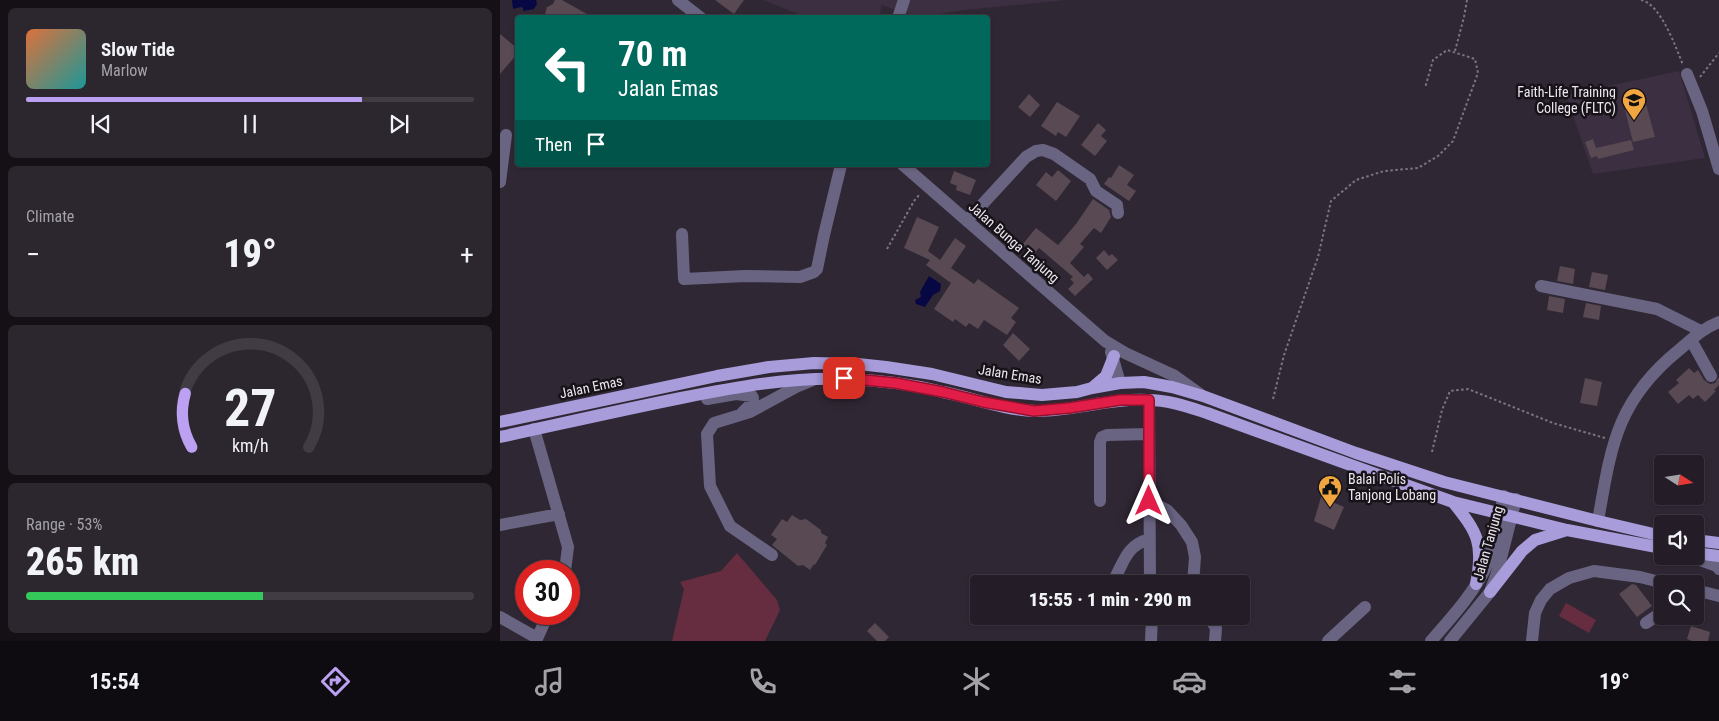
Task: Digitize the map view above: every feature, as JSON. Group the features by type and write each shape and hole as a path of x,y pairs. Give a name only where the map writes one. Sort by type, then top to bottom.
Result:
{"main road":[{"path":"1092,388 1106,376 1114,356"},
{"name":"Jalan Emas","path":"500,422 717,376 769,367 814,363 886,367 932,374 1006,392 1024,394 1061,395 1120,383 1144,382 1172,387 1203,396 1356,453 1444,482 1654,534"},
{"path":"500,437 654,403 775,381 844,378 895,383 1034,411 1120,400 1149,400"},
{"path":"1120,383 1122,389 1129,395 1177,404 1207,413 1453,502 1567,530 1654,546"},
{"path":"1453,502 1470,522 1480,548 1480,564 1476,584"},
{"path":"1490,592 1522,551 1535,540 1567,530"},
{"path":"1704,541 1719,543"},
{"path":"1704,554 1719,556"}],"street":[{"path":"678,0 697,15"},
{"path":"1687,74 1702,112 1719,170"},
{"path":"500,182 506,135"},
{"path":"967,221 1026,157 1036,151 1043,150 1054,154 1090,179 1096,191 1117,205 1118,213"},
{"path":"682,234 679,279 745,276 800,277 814,272 818,268 841,167"},
{"name":"Jalan Bunga Tanjung","path":"905,167 1105,342"},
{"path":"1540,286 1657,309 1701,331"},
{"path":"1598,521 1614,440 1624,415 1635,396 1667,359 1701,331 1719,322"},
{"path":"1691,340 1711,376"},
{"path":"1105,342 1114,356 1120,383"},
{"path":"1105,342 1175,376 1203,396"},
{"path":"772,555 730,526 710,486 707,434 714,423 750,412 815,379"},
{"path":"654,403 697,400 736,394 752,396 751,404 740,415"},
{"path":"1149,400 1150,575"},
{"path":"534,429 568,547 567,560"},
{"path":"1100,501 1100,442 1102,437 1107,435 1148,434"},
{"name":"Jalan Tanjung","path":"1450,641 1490,592 1510,498"},
{"path":"1149,501 1167,510 1181,525 1192,542 1193,575"},
{"path":"500,526 559,514"},
{"name":"Jalan Tanjung","path":"1431,641 1476,584 1488,563 1506,515"},
{"path":"1117,575 1133,546 1138,542 1149,539"},
{"path":"1704,561 1717,566 1719,569"},
{"path":"1532,641 1536,613 1541,600 1550,589 1570,578 1594,571 1654,580"},
{"path":"1704,591 1718,592"},
{"path":"1328,641 1364,607"},
{"path":"500,617 536,639 543,625"},
{"path":"1646,623 1654,618"},
{"path":"1151,641 1153,625"},
{"path":"1214,625 1216,628 1215,641"}],"path":[{"path":"1455,52 1467,0"},
{"path":"1641,0 1647,1 1668,27 1687,74"},
{"path":"1273,399 1284,354 1318,257 1331,201 1356,180 1384,172 1418,168 1438,156 1453,141 1478,74 1475,59 1447,50 1433,60 1425,88"},
{"path":"1692,87 1719,53"},
{"path":"887,249 914,201 926,186"},
{"path":"1432,452 1442,410 1450,391 1468,388 1552,423 1614,440"}],"shaded area":[{"path":"512,0 536,0 537,4 534,9 523,11 521,7 513,9"},
{"path":"763,0 1067,0 964,10 933,15 912,15 882,5 879,15 801,15"},
{"name":"Faith-Life Training College (FLTC)","path":"1679,71 1705,158 1593,174 1566,95"},
{"path":"929,276 941,284 940,291 933,295 925,307 916,304 915,300 921,297 920,292"},
{"path":"737,553 777,600 780,610 765,641 672,641 684,589 680,582 721,571"},
{"path":"1566,603 1596,620 1589,633 1559,616"}],"building":[{"path":"555,0 562,0 589,15 545,15 547,7 553,4"},
{"path":"715,0 744,0 734,14"},
{"path":"500,34 515,46 515,56 500,74"},
{"path":"1029,94 1040,105 1030,117 1018,107"},
{"path":"1057,102 1080,116 1066,137 1058,132 1056,136 1041,126"},
{"path":"1646,104 1655,137 1633,142 1625,110"},
{"path":"1098,123 1106,130 1101,136 1107,141 1095,156 1081,145"},
{"path":"1593,139 1596,148 1631,140 1634,150 1598,159 1597,156 1591,158 1585,142"},
{"path":"1119,165 1134,175 1127,185 1136,191 1129,201 1104,184 1109,177 1111,178"},
{"path":"1058,170 1071,181 1056,201 1036,185 1046,172 1052,177"},
{"path":"954,171 976,180 970,195 956,190 957,186 950,183"},
{"path":"1093,199 1109,210 1111,217 1101,233 1094,228 1080,244 1084,247 1070,263 1084,277 1088,273 1093,279 1075,296 1068,289 1074,283 1070,279 1073,277 1039,248 1034,254 1022,245 1036,228 1058,245 1076,224"},
{"path":"917,217 939,227 928,251 940,260 955,238 966,246 951,268 974,284 978,279 1019,308 1011,318 1016,322 1007,335 984,320 978,329 969,323 966,327 955,319 953,322 934,309 951,283 926,265 930,260 904,248"},
{"path":"1104,250 1109,256 1112,254 1118,260 1107,270 1096,258"},
{"path":"1560,266 1575,269 1573,284 1557,281"},
{"path":"1592,272 1608,275 1605,290 1589,287"},
{"path":"1549,296 1565,299 1563,313 1547,310"},
{"path":"1586,303 1601,306 1599,320 1583,317"},
{"path":"1013,333 1030,349 1019,361 1003,345"},
{"path":"1689,368 1694,373 1698,370 1704,380 1710,384 1715,383 1719,377 1719,385 1705,402 1698,395 1693,399 1689,395 1678,404 1668,392 1679,383 1676,380"},
{"path":"1585,378 1602,382 1597,406 1580,403"},
{"path":"1321,497 1344,507 1334,530 1314,521"},
{"path":"792,515 800,520 806,519 828,537 825,543 827,545 810,570 803,565 798,566 772,545 777,539 771,535 782,519 787,522"},
{"path":"1632,584 1636,585 1652,606 1637,617 1619,594"},
{"path":"875,623 889,637 885,641 877,641 867,631"},
{"path":"1691,626 1710,632 1708,641 1692,641 1687,639"}],"place":[{"name":"Faith-Life Training College (FLTC)","path":"1634,121"},
{"name":"Balai Polis Tanjong Lobang","path":"1330,508"}],"route":[{"path":"844,378 895,383 1034,411 1120,400 1149,400 1149,501"}]}
